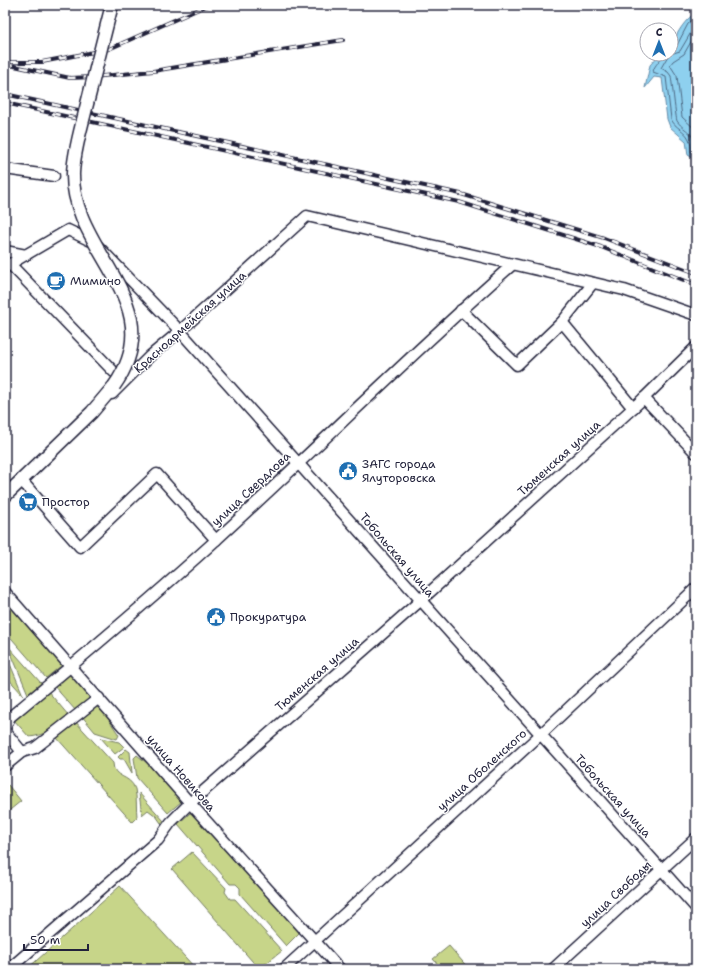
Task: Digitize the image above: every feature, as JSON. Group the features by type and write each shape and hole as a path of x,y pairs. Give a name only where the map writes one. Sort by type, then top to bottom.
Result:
{"street":[{"name":"Красноармейская улица","path":"5,496 74,430 114,386 128,362 132,348 132,328 128,303 112,269 88,230 77,201 73,173 79,137 112,5"},
{"path":"5,169 54,176"},
{"name":"Красноармейская улица","path":"74,430 83,424 150,356 180,331 307,216 512,265"},
{"name":"Тобольская улица","path":"26,255 68,230 95,243 180,331 696,908"},
{"path":"5,251 26,255"},
{"path":"26,255 7,265 114,372"},
{"path":"512,265 624,290 696,315"},
{"name":"улица Свердлова","path":"5,728 10,718 72,667 216,540 461,310 512,265"},
{"path":"461,310 517,365 562,322 593,283"},
{"path":"562,322 633,408"},
{"name":"Тюменская улица","path":"9,969 158,840 171,822 190,803 420,601 644,398 696,347"},
{"path":"644,398 696,453"},
{"path":"22,481 80,547 157,474 216,540"},
{"name":"улица Оболенского","path":"284,969 540,735 696,588"},
{"name":"улица Новикова","path":"5,592 190,803 340,969"},
{"path":"5,766 22,752 35,748 99,698"},
{"path":"5,731 22,752"},
{"name":"улица Свободы","path":"553,969 696,838"}],"green space":[{"path":"5,601 62,665 46,678 5,631"},
{"path":"8,646 41,683 28,694"},
{"path":"5,652 23,695 5,675"},
{"path":"69,673 89,696 88,701 76,711 53,685"},
{"path":"47,690 69,716 46,733 29,737 14,720"},
{"path":"94,704 105,714 119,735 117,739 95,732 81,715"},
{"path":"74,720 113,763 116,772 133,784 136,792 137,817 132,822 56,737"},
{"path":"101,738 119,742 124,747 115,754"},
{"path":"126,749 130,752 132,773 124,759 120,759 118,757"},
{"path":"137,755 152,767 182,801 168,813 137,778 134,758"},
{"path":"8,785 21,801 5,814 5,788"},
{"path":"139,793 164,821 161,823 156,816 148,810 142,815"},
{"path":"190,813 194,814 300,932 286,946 240,894 240,888 236,884 230,884 178,824"},
{"path":"192,852 226,888 225,892 230,899 235,899 282,951 259,969 172,869"},
{"path":"120,886 196,969 27,969 109,896"},
{"path":"449,946 469,969 442,969 433,959"}],"water":[{"path":"696,13 696,160 688,155 686,141 670,127 667,119 662,78 654,77 645,88 650,65 653,62 679,62 679,31 691,16"}],"railway":[{"path":"11,62 42,62 109,49 208,5"},
{"path":"5,64 70,78 93,77 153,71 343,40"},
{"path":"5,94 461,194 604,238 696,273"},
{"path":"5,103 459,202 601,247 696,285"}],"place":[{"name":"Мимино","path":"56,281"},
{"name":"ЗАГС города Ялуторовска","path":"348,471"},
{"name":"Простор","path":"28,502"},
{"name":"Прокуратура","path":"216,617"}]}
